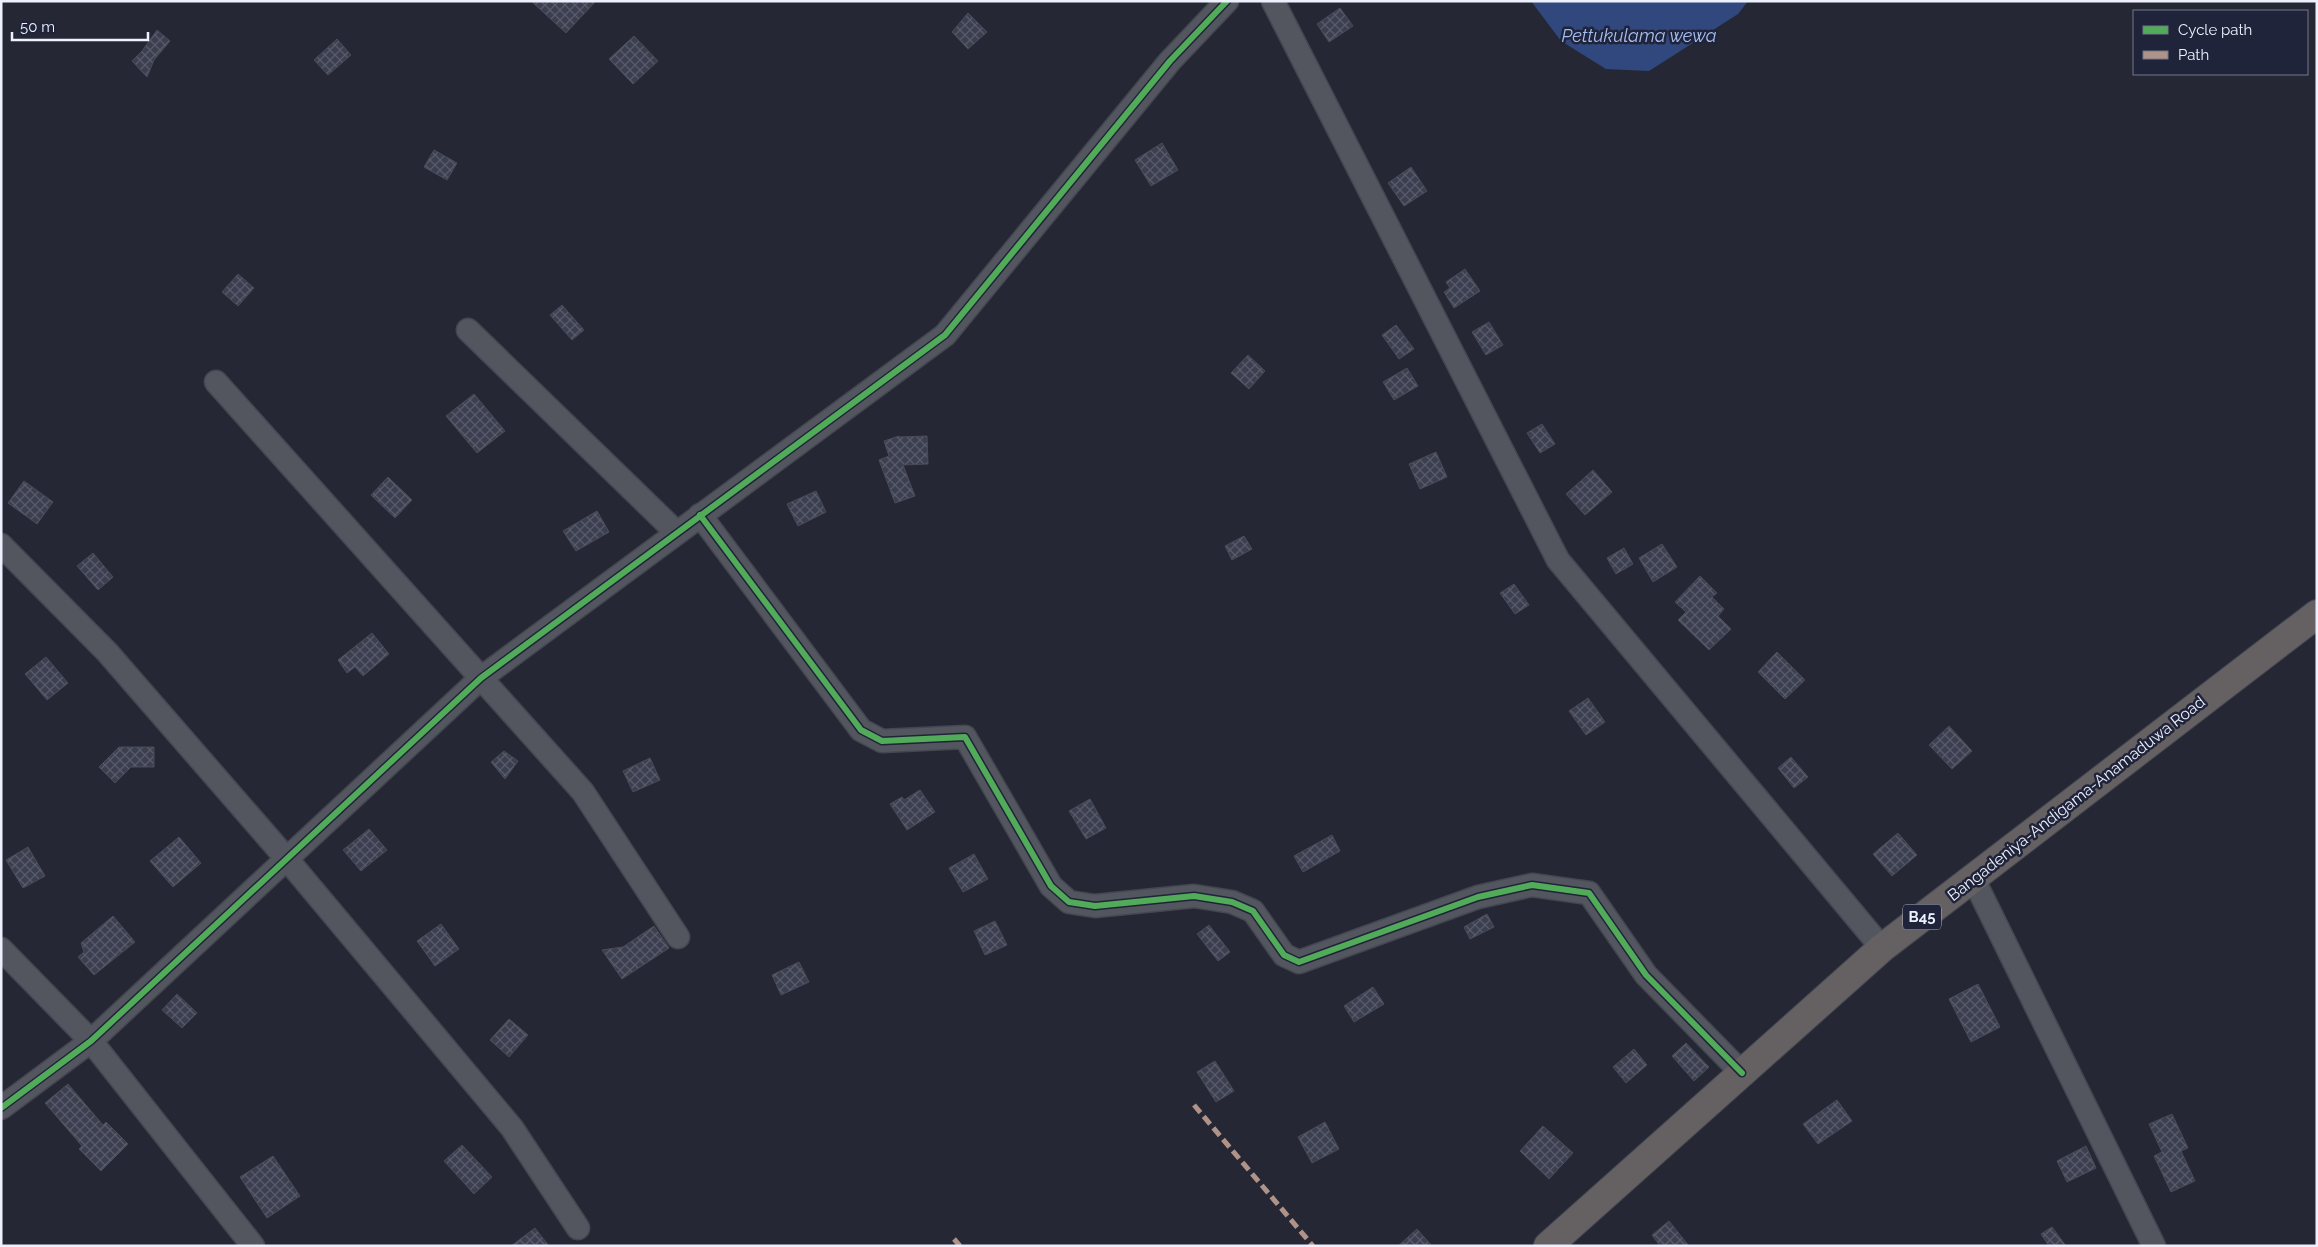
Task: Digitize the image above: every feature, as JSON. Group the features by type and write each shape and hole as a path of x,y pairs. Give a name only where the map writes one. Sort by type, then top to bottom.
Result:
{"main road":[{"name":"Bangadeniya-Andigama-Anamaduwa Road","path":"1548,1246 1882,948 2317,614"}],"street":[{"path":"1,1108 91,1041 481,678 945,335 1170,61 1227,1"},
{"path":"1273,1 1558,560 1882,948"},
{"path":"468,330 676,532"},
{"path":"216,382 583,792 678,937"},
{"path":"700,515 861,730 882,741 965,737 1051,886 1069,902 1095,906 1194,896 1232,902 1254,911 1284,955 1299,962 1478,896 1532,885 1589,893 1646,975 1742,1073"},
{"path":"1,544 107,652 286,858 512,1128 578,1228"},
{"path":"1973,878 2154,1246"},
{"path":"1,948 91,1041 253,1246"}],"water":[{"name":"Pettukulama wewa","path":"1531,1 1748,1 1738,14 1649,71 1606,69 1561,41"}],"building":[{"path":"531,1 596,1 566,33"},
{"path":"1340,8 1353,26 1329,42 1317,24"},
{"path":"968,13 987,32 968,49 952,32"},
{"path":"157,30 170,41 154,60 147,77 132,61 142,51"},
{"path":"634,36 658,61 633,84 609,59"},
{"path":"337,39 351,55 328,75 314,60"},
{"path":"1162,143 1178,170 1151,186 1135,160"},
{"path":"434,150 457,163 447,180 424,167"},
{"path":"1411,167 1427,191 1404,206 1388,183"},
{"path":"1465,269 1480,291 1454,308 1444,292 1450,288 1446,282"},
{"path":"238,274 254,288 238,306 222,292"},
{"path":"562,305 584,330 572,340 550,315"},
{"path":"1489,322 1503,345 1486,355 1472,332"},
{"path":"1396,325 1414,349 1399,359 1382,335"},
{"path":"1248,355 1265,371 1249,389 1231,373"},
{"path":"1407,368 1418,386 1394,400 1383,382"},
{"path":"474,394 505,431 477,453 446,416"},
{"path":"1542,424 1555,444 1540,453 1527,433"},
{"path":"899,436 927,436 928,464 903,465 915,496 895,503 879,460 889,456 884,441"},
{"path":"1436,452 1447,477 1420,489 1409,464"},
{"path":"1593,470 1612,492 1585,515 1566,494"},
{"path":"388,477 412,500 395,518 371,495"},
{"path":"24,481 53,502 37,524 8,503"},
{"path":"816,491 826,512 798,526 787,504"},
{"path":"597,511 609,532 576,551 563,531"},
{"path":"1244,536 1252,549 1232,560 1225,546"},
{"path":"1662,544 1677,567 1653,582 1639,558"},
{"path":"1624,548 1633,564 1616,574 1607,558"},
{"path":"93,553 113,577 98,590 77,566"},
{"path":"1700,576 1717,593 1712,597 1724,609 1718,616 1731,629 1709,650 1678,620 1686,612 1675,602"},
{"path":"1514,584 1529,605 1515,614 1500,593"},
{"path":"372,633 389,654 363,676 355,667 347,673 338,660"},
{"path":"1777,652 1805,680 1785,699 1758,672"},
{"path":"46,657 68,683 47,700 25,674"},
{"path":"1588,698 1605,722 1586,735 1569,711"},
{"path":"1949,726 1972,751 1952,769 1929,745"},
{"path":"119,747 154,747 154,767 131,767 115,783 99,767"},
{"path":"504,751 518,761 505,779 491,762"},
{"path":"1791,757 1808,777 1794,788 1778,768"},
{"path":"650,758 660,780 633,792 623,771"},
{"path":"920,790 935,812 907,830 890,804 902,797 904,800"},
{"path":"1090,799 1106,828 1086,839 1069,811"},
{"path":"369,829 387,850 361,871 343,850"},
{"path":"1898,833 1917,855 1892,876 1873,854"},
{"path":"1332,835 1340,851 1303,872 1294,856"},
{"path":"179,837 201,863 173,887 150,861"},
{"path":"28,847 45,876 23,888 6,860"},
{"path":"974,854 988,879 963,892 949,868"},
{"path":"1487,914 1494,927 1470,939 1464,927"},
{"path":"113,916 135,942 94,975 78,957 84,952 81,943"},
{"path":"995,921 1007,945 985,955 974,931"},
{"path":"441,924 459,949 435,966 417,941"},
{"path":"1209,925 1230,952 1218,961 1197,934"},
{"path":"654,926 669,948 622,979 602,950 623,947"},
{"path":"799,962 809,982 781,995 772,975"},
{"path":"1978,984 2000,1027 1971,1042 1949,999"},
{"path":"1373,987 1384,1004 1354,1022 1344,1006"},
{"path":"177,994 197,1013 182,1028 162,1010"},
{"path":"509,1019 528,1035 509,1057 490,1040"},
{"path":"1686,1043 1709,1067 1694,1081 1672,1056"},
{"path":"1634,1049 1647,1065 1626,1083 1613,1067"},
{"path":"1215,1061 1234,1091 1216,1102 1197,1072"},
{"path":"68,1084 103,1125 106,1122 128,1144 101,1171 79,1149 82,1146 45,1103"},
{"path":"1837,1100 1852,1121 1818,1144 1803,1124"},
{"path":"2172,1114 2188,1148 2181,1151 2195,1181 2171,1192 2154,1156 2162,1152 2149,1124"},
{"path":"1325,1122 1339,1149 1312,1163 1298,1137"},
{"path":"1543,1126 1573,1153 1549,1179 1520,1151"},
{"path":"462,1145 492,1177 474,1194 444,1161"},
{"path":"2086,1146 2096,1168 2067,1182 2057,1161"},
{"path":"273,1156 300,1196 267,1218 240,1177"},
{"path":"1669,1221 1689,1246 1660,1246 1652,1235"},
{"path":"2052,1227 2066,1246 2049,1246 2041,1234"},
{"path":"535,1228 549,1246 511,1246"},
{"path":"1417,1229 1432,1246 1398,1246"}],"marked path":[{"path":"1194,1105 1313,1246"},
{"path":"954,1239 960,1246"}],"cycle path":[{"path":"1,1108 91,1041 481,678 945,335 1170,61 1227,1"},
{"path":"700,515 861,730 882,741 965,737 1051,886 1069,902 1095,906 1194,896 1232,902 1253,911 1284,955 1299,962 1478,897 1532,885 1589,893 1646,975 1742,1073"}]}
